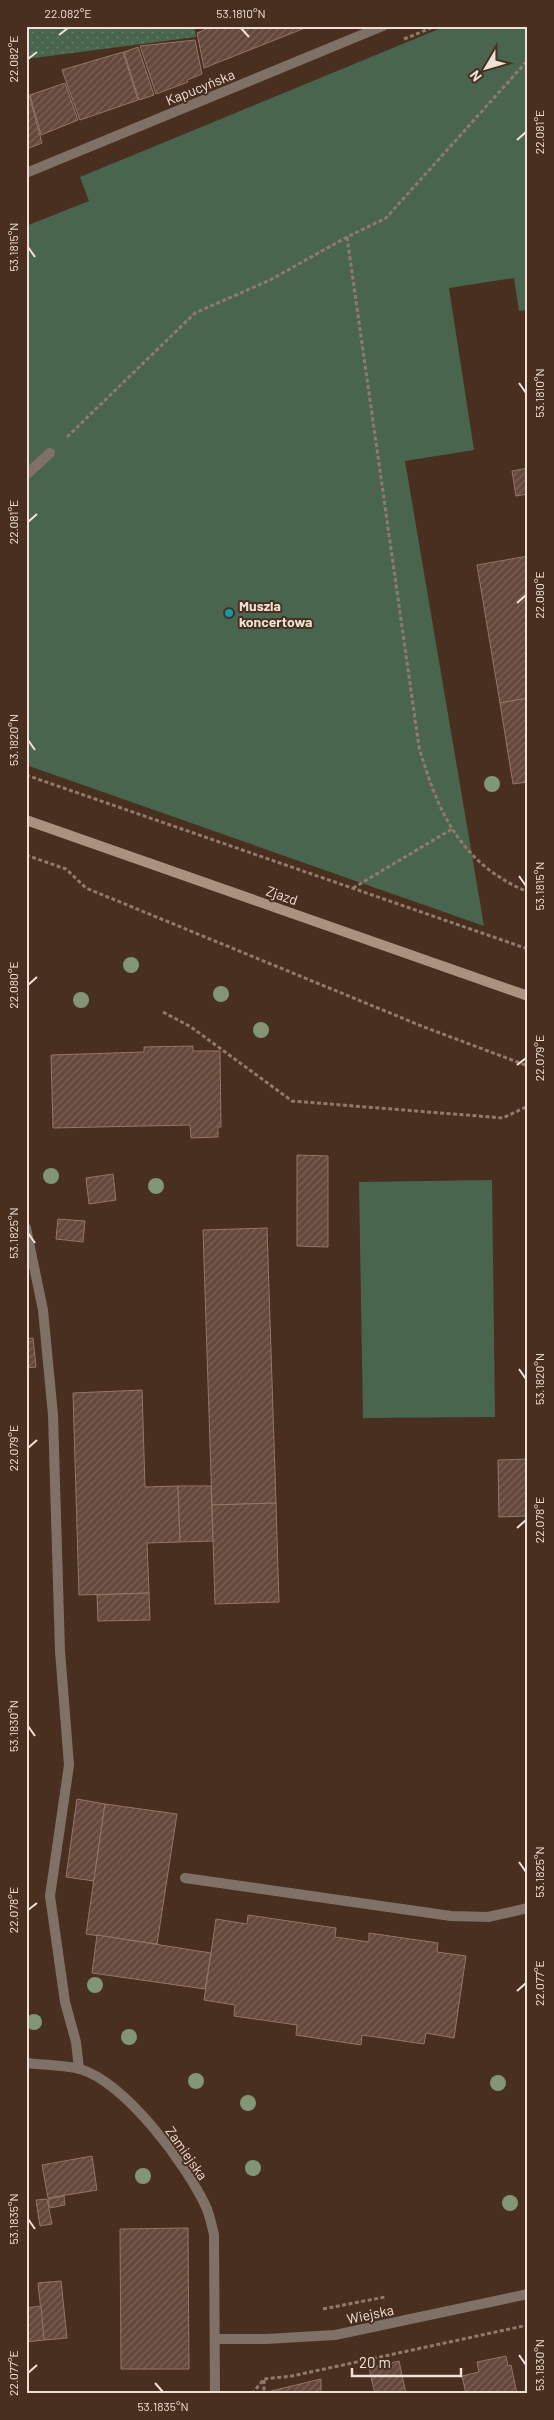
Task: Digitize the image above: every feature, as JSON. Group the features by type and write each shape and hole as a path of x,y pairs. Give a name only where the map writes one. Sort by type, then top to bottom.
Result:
{"main road":[{"name":"Zjazd","path":"26,820 528,996"}],"street":[{"name":"Kapucyńska","path":"26,173 383,26"},
{"path":"26,475 50,453"},
{"path":"26,1228 44,1310 53,1415 60,1651 69,1765 50,1896 65,2002 76,2042 79,2069"},
{"path":"185,1878 451,1916 488,1917 528,1908"},
{"name":"Zamiejska","path":"26,2063 79,2069 107,2083 141,2114 194,2184 208,2210 214,2235 215,2394"},
{"name":"Wiejska","path":"215,2339 266,2339 335,2335 528,2294"}],"path":[{"path":"50,453 195,313 270,280 347,237 386,218 528,60"},
{"path":"347,237 419,747 431,787 452,829 469,852 490,873 528,892"},
{"path":"26,775 528,949"},
{"path":"353,888 452,829"},
{"path":"26,855 66,868 86,888 424,1027 528,1066"},
{"path":"163,1012 191,1027 292,1101 503,1118 528,1106"},
{"path":"315,2311 394,2295"},
{"path":"252,2394 264,2379 292,2376 528,2325"},
{"path":"264,2379 264,2394"}],"green space":[{"path":"26,26 194,26 196,37 26,59"},
{"name":"Muszla koncertowa","path":"446,26 528,26 528,310 519,311 514,278 449,288 474,450 405,461 484,926 26,765 26,226 89,201 80,177"},
{"path":"492,1180 495,1417 363,1418 359,1182"}],"building":[{"path":"213,26 310,26 204,68 197,33"},
{"path":"195,40 202,74 187,80 188,82 156,94 140,46"},
{"path":"138,47 154,95 139,100 124,52"},
{"path":"123,52 138,100 80,120 62,70"},
{"path":"65,83 78,120 41,135 30,95"},
{"path":"26,84 42,143 26,149"},
{"path":"528,468 528,494 516,496 512,471"},
{"path":"528,556 528,698 500,703 477,565"},
{"path":"528,698 528,782 513,784 500,703"},
{"path":"193,1046 193,1051 220,1051 221,1127 218,1127 218,1137 191,1138 190,1125 53,1128 51,1055 144,1052 144,1047"},
{"path":"297,1155 328,1156 328,1247 297,1246"},
{"path":"113,1174 116,1200 89,1204 86,1178"},
{"path":"58,1219 85,1221 83,1242 56,1239"},
{"path":"267,1228 276,1503 212,1505 203,1230"},
{"path":"33,1338 36,1367 26,1368 26,1339"},
{"path":"142,1390 145,1487 178,1486 180,1542 147,1543 149,1593 79,1595 73,1393"},
{"path":"528,1459 528,1516 499,1517 498,1460"},
{"path":"178,1486 211,1486 213,1541 180,1542"},
{"path":"276,1503 279,1602 215,1604 212,1505"},
{"path":"149,1593 150,1620 98,1621 97,1595"},
{"path":"77,1799 105,1804 94,1881 66,1877"},
{"path":"105,1804 177,1814 157,1944 86,1934"},
{"path":"248,1915 336,1928 335,1937 369,1942 369,1933 438,1943 437,1952 466,1956 454,2038 426,2033 424,2044 362,2035 361,2045 296,2035 297,2025 234,2016 235,2005 204,2000 216,1919 247,1924"},
{"path":"97,1935 211,1953 205,1989 92,1973"},
{"path":"92,2156 97,2190 48,2198 42,2165"},
{"path":"64,2196 65,2205 50,2208 48,2199"},
{"path":"47,2199 52,2224 40,2226 36,2200"},
{"path":"188,2228 189,2369 121,2369 120,2229"},
{"path":"61,2281 67,2338 44,2340 38,2283"},
{"path":"41,2306 44,2340 26,2342 26,2308"},
{"path":"506,2356 508,2366 511,2365 517,2394 466,2394 462,2376 479,2372 477,2362"},
{"path":"399,2361 406,2394 375,2394 369,2368"},
{"path":"321,2379 321,2394 271,2394 271,2391"}],"place":[{"name":"Muszla koncertowa","path":"229,613"}]}
